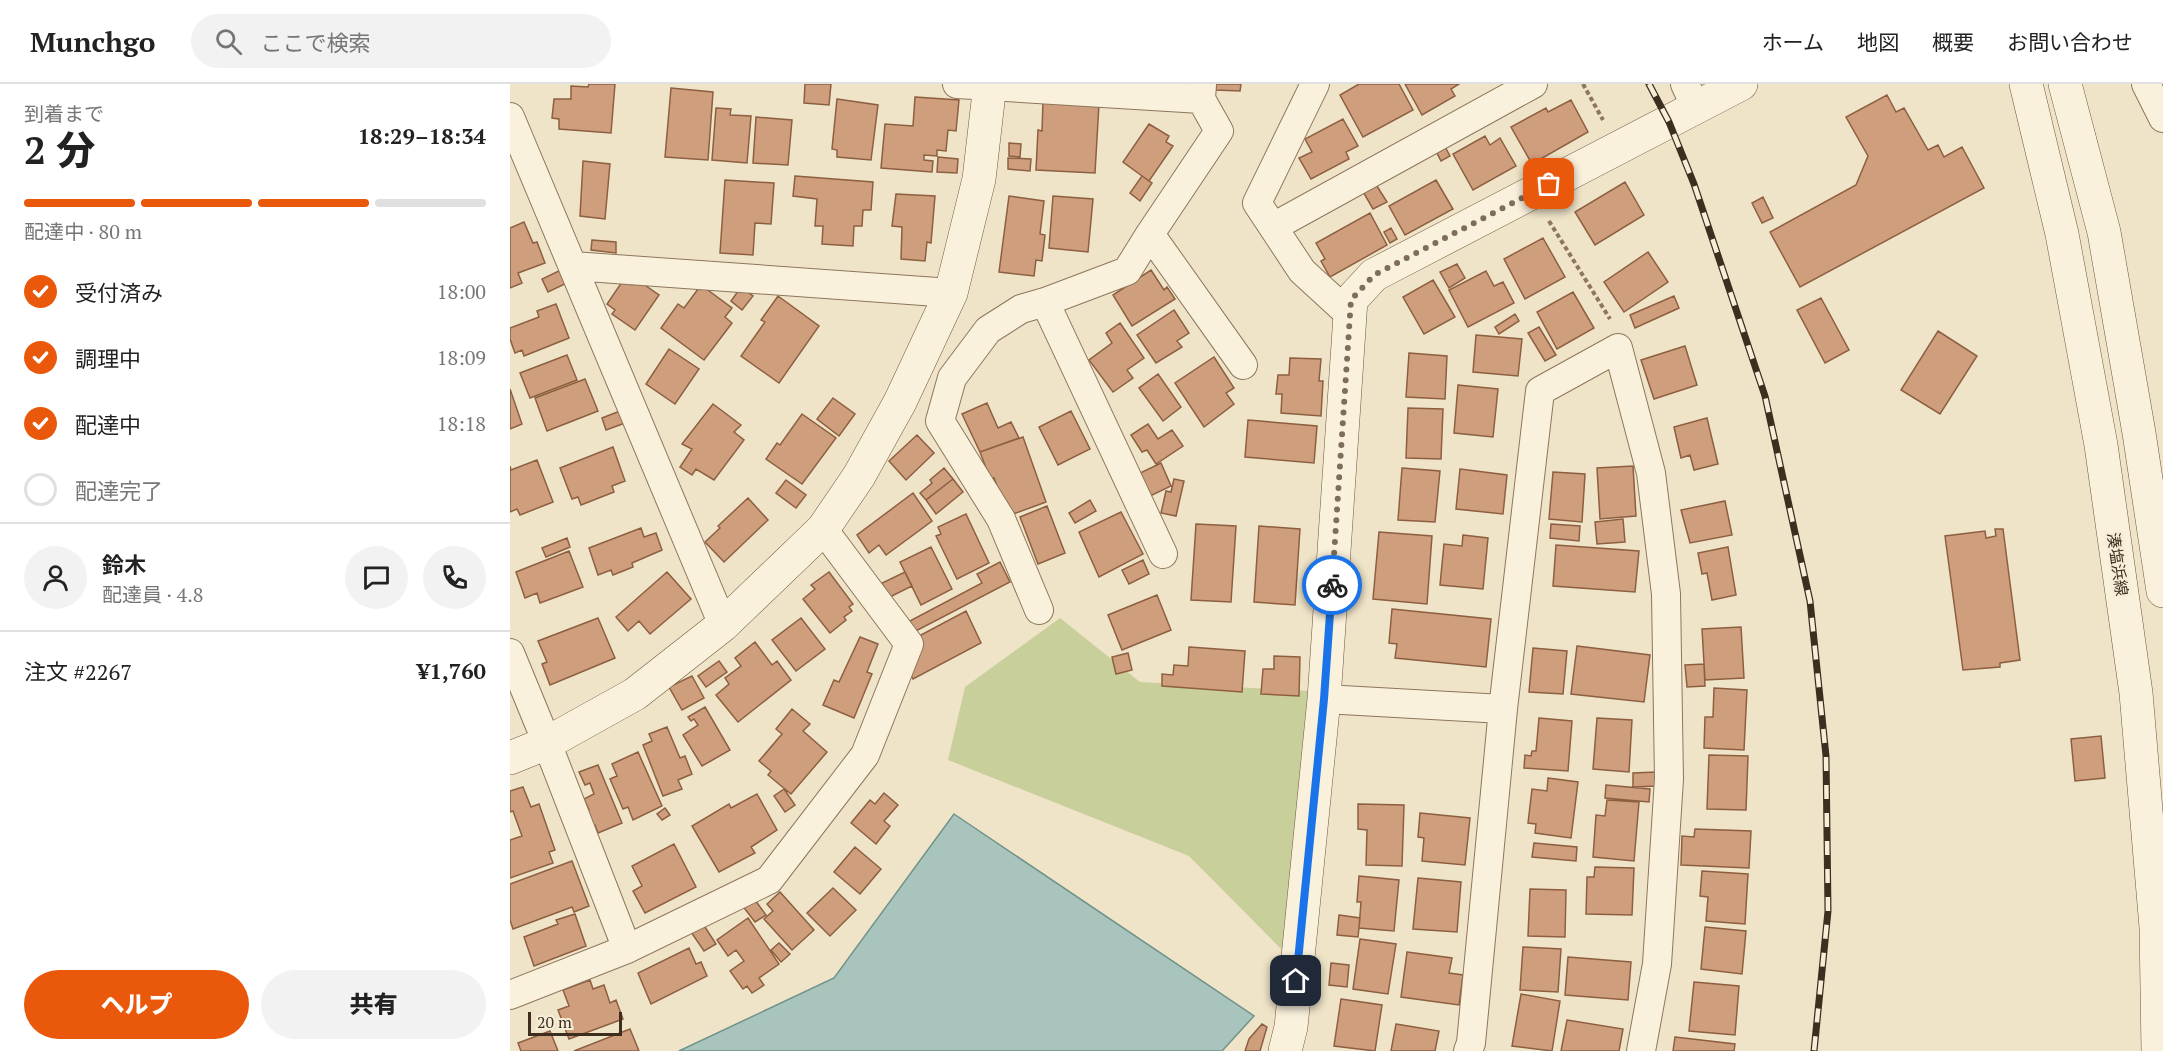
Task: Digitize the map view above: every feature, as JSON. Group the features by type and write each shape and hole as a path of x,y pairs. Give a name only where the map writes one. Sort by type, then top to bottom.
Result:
{"street":[{"path":"957,84 1201,92 1219,131 1127,271 1021,309 988,330 952,378 940,421 1001,519 1039,610"},
{"path":"1315,84 1257,203 1302,271 1350,315"},
{"path":"1273,227 1533,84"},
{"path":"1285,1051 1292,1028 1324,699 1351,300 1374,275 1619,147 1690,96 1741,84"},
{"name":"湊塩浜線","path":"2026,84 2062,234 2095,410 2136,693 2156,927 2158,1051"},
{"path":"2065,84 2104,232 2139,433 2163,591"},
{"path":"2146,84 2163,118"},
{"path":"510,758 547,743 635,694 723,625 824,528 860,476 900,402 951,293 979,179 990,85"},
{"path":"510,117 723,625"},
{"path":"1150,234 1243,365"},
{"path":"573,266 951,293"},
{"path":"1045,302 1163,554"},
{"path":"1468,1051 1471,1043 1503,709 1540,391 1618,348 1651,473 1666,594 1669,779 1657,964 1641,1051"},
{"path":"510,995 627,949 769,880 865,755 909,644 824,528"},
{"path":"510,652 627,949"},
{"path":"1324,699 1503,709"}],"path":[{"path":"1583,84 1619,147"},
{"path":"1532,193 1613,323 1618,348"}],"green space":[{"path":"1060,618 1140,682 1329,692 1303,971 1189,856 948,760 965,687"}],"water":[{"path":"954,814 1254,1016 1222,1051 679,1051 834,978"}],"building":[{"path":"589,84 615,84 611,133 559,129 559,119 552,118 554,99 571,99 571,86 588,87"},
{"path":"805,84 831,84 829,105 804,103"},
{"path":"1216,84 1241,84 1240,91 1216,90"},
{"path":"1359,84 1399,84 1413,110 1363,137 1340,95"},
{"path":"1405,84 1459,84 1451,89 1455,96 1422,115"},
{"path":"671,88 713,92 708,160 665,157"},
{"path":"1887,95 1896,112 1904,108 1928,150 1938,145 1944,157 1962,147 1984,188 1800,287 1770,232 1856,185 1868,156 1846,117"},
{"path":"915,97 959,100 956,131 948,130 946,151 937,150 937,156 924,155 924,160 933,161 932,172 881,168 885,124 913,126"},
{"path":"837,99 878,105 871,160 837,157 837,150 832,149"},
{"path":"1571,100 1588,132 1532,164 1511,127 1546,108 1548,112"},
{"path":"1043,101 1099,104 1095,173 1036,170 1038,130 1042,131"},
{"path":"716,108 731,109 730,115 751,116 747,163 712,160"},
{"path":"756,117 792,120 788,165 753,163"},
{"path":"1343,119 1358,146 1346,152 1349,159 1311,179 1299,158 1312,152 1305,139"},
{"path":"1149,124 1169,136 1166,142 1173,146 1149,181 1123,162"},
{"path":"1485,136 1490,145 1500,138 1516,166 1473,190 1453,154"},
{"path":"1009,143 1021,144 1020,157 1009,156"},
{"path":"1444,145 1450,156 1441,161 1435,149"},
{"path":"938,157 958,159 957,173 937,172"},
{"path":"1008,158 1031,159 1030,171 1008,169"},
{"path":"583,161 610,164 605,219 580,216"},
{"path":"795,176 873,182 871,210 863,210 862,226 854,226 853,246 822,244 823,226 815,226 817,199 793,196"},
{"path":"1142,176 1152,183 1140,201 1130,193"},
{"path":"725,180 774,183 771,224 755,223 753,255 720,253"},
{"path":"1436,180 1453,209 1405,235 1389,206"},
{"path":"1625,182 1644,215 1595,245 1575,212"},
{"path":"1375,183 1387,202 1373,209 1362,190"},
{"path":"896,194 935,196 931,243 927,242 925,261 901,259 902,227 892,226"},
{"path":"1009,196 1044,201 1040,234 1045,235 1042,261 1036,260 1034,276 999,272"},
{"path":"1053,196 1093,199 1088,252 1049,248"},
{"path":"1763,197 1773,218 1762,223 1752,203"},
{"path":"1370,213 1387,245 1330,277 1321,261 1325,259 1316,243"},
{"path":"524,222 533,243 537,242 545,263 518,273 522,283 510,288 510,228"},
{"path":"1391,228 1397,239 1390,243 1384,232"},
{"path":"1543,238 1565,277 1525,299 1504,259"},
{"path":"592,240 616,242 616,253 591,250"},
{"path":"1648,252 1668,282 1624,312 1604,282"},
{"path":"1457,264 1465,278 1449,288 1440,272"},
{"path":"565,268 571,281 548,292 542,279"},
{"path":"1151,270 1164,290 1167,287 1175,299 1132,326 1113,295"},
{"path":"1486,271 1494,286 1503,282 1514,303 1468,327 1449,290"},
{"path":"624,279 632,285 636,279 659,295 635,330 612,314 615,310 607,304"},
{"path":"1433,280 1455,317 1424,334 1403,297"},
{"path":"701,285 732,308 725,317 732,323 704,360 661,328 678,304 684,308"},
{"path":"741,287 753,296 742,310 731,301"},
{"path":"1573,292 1594,328 1557,349 1537,312"},
{"path":"778,296 819,326 779,383 741,356 765,322 761,320"},
{"path":"1674,296 1679,308 1635,328 1630,315"},
{"path":"1821,298 1849,350 1825,363 1797,310"},
{"path":"556,304 569,338 524,356 522,350 515,353 510,339 510,328 539,317 537,311"},
{"path":"1174,310 1189,333 1177,341 1182,347 1156,363 1137,335"},
{"path":"1515,314 1519,321 1499,334 1495,327"},
{"path":"1120,323 1144,358 1127,370 1133,378 1113,392 1089,360 1112,343 1106,333"},
{"path":"1539,327 1556,355 1545,361 1528,333"},
{"path":"1938,331 1977,356 1940,414 1901,390"},
{"path":"1476,335 1522,339 1518,376 1473,372"},
{"path":"1685,346 1697,385 1654,399 1641,360"},
{"path":"669,349 699,369 675,404 646,384"},
{"path":"1409,353 1447,356 1445,399 1406,397"},
{"path":"567,355 577,380 530,398 520,373"},
{"path":"1214,357 1234,388 1226,393 1234,404 1204,427 1175,383"},
{"path":"1290,358 1321,359 1319,381 1323,381 1321,416 1281,413 1282,394 1276,394 1278,375 1289,375"},
{"path":"1158,374 1181,407 1163,421 1139,388"},
{"path":"585,379 598,411 547,431 535,398"},
{"path":"1458,385 1498,389 1493,437 1454,433"},
{"path":"510,389 522,424 510,429"},
{"path":"833,398 855,414 839,436 817,419"},
{"path":"987,403 998,428 1011,422 1019,438 980,452 962,414"},
{"path":"713,404 741,425 734,432 744,440 714,480 696,469 692,475 680,467 692,449 682,444"},
{"path":"1408,408 1443,409 1441,459 1406,458"},
{"path":"620,411 625,423 606,430 602,418"},
{"path":"1071,411 1090,449 1058,465 1039,427"},
{"path":"802,414 836,438 802,484 766,459 777,443 780,445"},
{"path":"1707,418 1718,464 1694,470 1690,455 1681,458 1674,427"},
{"path":"1248,420 1317,426 1314,463 1245,457"},
{"path":"1148,424 1158,439 1172,430 1183,446 1156,464 1147,450 1142,452 1131,435"},
{"path":"917,435 934,453 906,480 889,461"},
{"path":"1023,437 1046,502 1008,516 994,478 990,479 980,452"},
{"path":"613,447 625,481 612,486 614,492 581,505 578,497 572,499 560,468"},
{"path":"537,460 553,502 520,515 517,509 510,512 510,466 511,470"},
{"path":"1161,463 1171,486 1148,497 1138,474"},
{"path":"1633,466 1636,516 1600,519 1597,468"},
{"path":"944,468 953,479 926,500 920,493"},
{"path":"1402,468 1440,471 1435,522 1398,520"},
{"path":"1460,469 1507,475 1503,514 1456,509"},
{"path":"1553,472 1585,474 1582,522 1549,519"},
{"path":"953,479 963,492 936,514 926,500"},
{"path":"1174,479 1184,481 1176,516 1161,513 1166,491 1171,492"},
{"path":"786,480 806,495 796,508 776,493"},
{"path":"913,493 932,521 886,555 879,545 869,553 857,535"},
{"path":"748,498 768,520 724,562 705,542 720,528 718,526"},
{"path":"1090,500 1096,511 1075,523 1069,513"},
{"path":"1725,501 1732,535 1690,543 1681,510"},
{"path":"1047,506 1065,553 1038,564 1020,517"},
{"path":"1121,512 1143,554 1099,577 1079,532"},
{"path":"966,514 989,563 957,579 936,536 941,534 938,527"},
{"path":"1623,519 1625,542 1597,544 1595,522"},
{"path":"1196,524 1236,526 1231,602 1191,600"},
{"path":"1551,524 1580,526 1579,541 1550,538"},
{"path":"1259,526 1300,529 1295,605 1254,602"},
{"path":"641,528 644,537 656,533 662,550 632,563 633,567 613,575 611,570 598,575 589,548"},
{"path":"1995,529 2003,529 2020,660 2000,663 2000,667 1963,670 1945,536 1985,531 1986,538 1996,536"},
{"path":"1379,532 1432,536 1427,604 1373,599"},
{"path":"1463,535 1488,538 1483,589 1440,585 1444,544 1462,546"},
{"path":"567,538 570,547 546,557 542,548"},
{"path":"1556,545 1639,551 1635,592 1553,586"},
{"path":"931,547 952,589 921,605 900,562"},
{"path":"1728,547 1736,595 1712,600 1707,573 1702,574 1698,553"},
{"path":"569,551 583,587 540,603 537,593 525,598 516,572"},
{"path":"1143,560 1149,574 1129,584 1122,570"},
{"path":"1000,562 1010,582 912,633 906,623 982,583 977,574"},
{"path":"667,572 691,599 650,634 639,621 628,631 616,617"},
{"path":"829,572 853,604 849,607 852,611 844,617 846,620 830,633 803,599 815,589 811,585"},
{"path":"905,572 912,586 888,598 882,583"},
{"path":"1157,595 1171,630 1122,650 1108,615"},
{"path":"1392,609 1491,619 1486,667 1395,658 1397,644 1389,643"},
{"path":"966,611 981,643 913,679 909,672 919,636"},
{"path":"598,618 615,658 550,685 542,664 547,662 538,641"},
{"path":"801,618 825,649 796,671 772,640"},
{"path":"1741,627 1744,678 1705,680 1702,629"},
{"path":"860,637 878,644 867,672 872,674 854,718 823,705 834,680 839,682"},
{"path":"755,642 772,665 777,661 791,680 738,722 716,695 729,684 725,678 741,666 735,658"},
{"path":"1577,646 1650,655 1644,702 1571,694"},
{"path":"1189,647 1245,651 1242,692 1162,686 1162,674 1173,675 1174,665 1188,666"},
{"path":"1533,648 1567,651 1563,694 1529,692"},
{"path":"1128,653 1132,670 1116,674 1112,657"},
{"path":"1274,656 1300,657 1299,696 1261,694 1263,669 1274,669"},
{"path":"719,661 727,672 706,687 698,676"},
{"path":"1704,664 1705,686 1687,687 1685,665"},
{"path":"692,676 704,698 682,710 669,687"},
{"path":"1714,688 1747,690 1744,750 1704,748 1705,717 1713,717"},
{"path":"705,707 730,750 702,766 683,735 698,725 694,719 691,721 688,717"},
{"path":"792,709 810,724 803,731 827,752 791,794 768,775 771,771 759,761 782,734 776,729"},
{"path":"1539,718 1572,721 1568,771 1524,768 1525,755 1531,756 1532,751 1536,751"},
{"path":"1597,718 1632,720 1629,772 1593,769"},
{"path":"667,727 680,758 685,756 692,774 678,780 682,789 663,796 643,745 652,741 649,734"},
{"path":"2101,736 2105,778 2075,781 2071,739"},
{"path":"638,752 662,806 633,820 628,807 623,809 610,779 617,776 612,764"},
{"path":"1709,755 1748,756 1746,810 1707,809"},
{"path":"598,765 622,823 598,833 595,825 590,827 584,812 589,810 584,799 594,794 590,783 585,785 579,772"},
{"path":"1656,772 1656,786 1633,787 1633,773"},
{"path":"1548,778 1578,782 1571,838 1535,833 1536,824 1528,823 1532,789 1547,791"},
{"path":"1606,785 1650,789 1649,802 1605,798"},
{"path":"523,787 531,807 539,804 555,850 549,852 553,863 510,878 510,840 522,836 513,811 510,812 510,791"},
{"path":"784,789 795,805 785,812 774,796"},
{"path":"884,793 898,805 884,821 890,826 876,844 851,823 870,800 875,804"},
{"path":"757,794 777,830 751,847 755,853 719,872 692,826 729,804 731,808"},
{"path":"1607,800 1639,802 1634,861 1593,857 1596,815 1605,816"},
{"path":"1358,804 1404,805 1402,866 1366,865 1367,830 1358,829"},
{"path":"665,808 670,815 662,820 657,814"},
{"path":"1420,813 1470,818 1465,865 1422,861 1424,838 1418,837"},
{"path":"1695,829 1751,831 1749,868 1681,865 1682,836 1694,837"},
{"path":"1534,843 1577,847 1576,861 1532,857"},
{"path":"674,844 696,887 645,913 633,891 642,886 632,866"},
{"path":"855,847 881,869 860,894 834,872"},
{"path":"572,861 589,906 574,912 572,907 513,929 510,920 510,884"},
{"path":"1595,867 1634,868 1632,915 1586,914 1587,877 1594,877"},
{"path":"1702,871 1748,874 1745,924 1706,921 1708,897 1700,896"},
{"path":"1359,876 1399,880 1394,931 1359,928 1361,902 1357,902"},
{"path":"1418,878 1461,882 1457,932 1413,929"},
{"path":"833,888 856,910 830,936 807,913"},
{"path":"1530,889 1566,890 1565,937 1528,936"},
{"path":"780,892 814,930 792,950 764,919 773,911 767,904"},
{"path":"752,896 766,915 755,922 741,904"},
{"path":"575,914 586,946 534,966 524,937 558,924 556,920"},
{"path":"1339,915 1360,918 1358,937 1337,935"},
{"path":"748,918 779,964 759,978 764,985 752,993 747,986 743,989 730,971 744,961 736,950 728,956 717,940"},
{"path":"703,924 716,944 704,951 691,932"},
{"path":"1705,927 1746,931 1742,974 1701,969"},
{"path":"1360,939 1396,944 1388,994 1353,989"},
{"path":"779,943 790,954 781,962 771,950"},
{"path":"1523,947 1561,949 1558,992 1520,990"},
{"path":"689,948 696,964 701,962 707,976 651,1004 638,973"},
{"path":"1407,952 1452,958 1449,973 1463,975 1459,1005 1401,997"},
{"path":"1568,957 1631,962 1628,1000 1565,995"},
{"path":"1331,963 1349,965 1347,987 1329,985"},
{"path":"590,980 593,989 604,985 610,1003 616,1000 623,1019 569,1039 558,1010 569,1006 563,990"},
{"path":"1694,982 1739,986 1735,1035 1689,1031"},
{"path":"1521,994 1560,1001 1552,1051 1512,1046"},
{"path":"1341,999 1382,1005 1375,1051 1334,1046"},
{"path":"1567,1020 1623,1029 1619,1051 1561,1051"},
{"path":"1262,1024 1267,1027 1260,1051 1245,1051 1249,1039"},
{"path":"1396,1024 1439,1031 1435,1051 1391,1051"},
{"path":"630,1029 639,1051 574,1051"},
{"path":"550,1031 558,1051 521,1051 518,1043"},
{"path":"1675,1037 1735,1044 1734,1051 1673,1051"}],"railway":[{"path":"1649,84 1669,122 1694,184 1765,396 1810,601 1826,756 1828,911 1814,1051"}],"way so far":[{"path":"1332,585 1351,300 1374,275 1549,184"}],"route":[{"path":"1296,981 1324,699 1332,585"}]}
